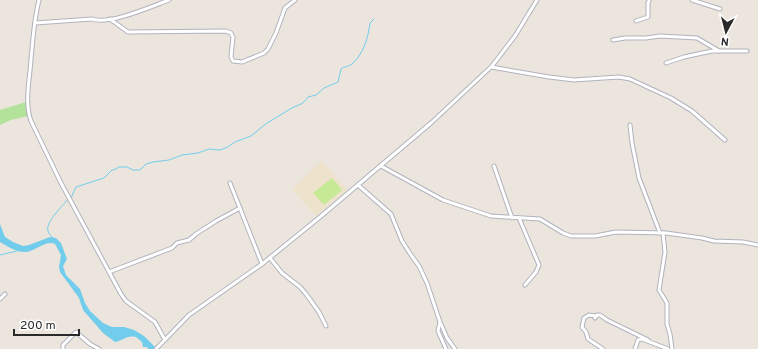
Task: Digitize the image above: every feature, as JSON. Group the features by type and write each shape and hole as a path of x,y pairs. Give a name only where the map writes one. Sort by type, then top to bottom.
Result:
{"street":[{"path":"38,0 28,97 30,117 61,183 124,298 155,322 164,340"},
{"path":"35,23 110,19 169,0"},
{"path":"110,19 128,32 226,31 231,33 233,38 230,55 231,59 240,63 266,52 276,33 285,8 295,0"},
{"path":"156,349 191,314 270,258 431,123 491,67 515,36 538,0"},
{"path":"636,21 648,17 648,3 650,0"},
{"path":"692,0 720,9"},
{"path":"613,40 660,36 697,38 719,51"},
{"path":"666,63 684,56 719,51 747,51"},
{"path":"491,67 574,80 619,77 630,79 671,98 692,111 725,140"},
{"path":"630,125 639,178 662,233 664,252 659,290 667,303 667,324 672,349"},
{"path":"381,166 443,200 491,216 540,219 563,233 577,237 595,236 616,232 662,233 714,241 743,242 758,245"},
{"path":"494,166 512,218"},
{"path":"230,183 262,264"},
{"path":"358,185 392,214 407,249 424,274 440,322 447,338 455,349"},
{"path":"109,272 172,248 177,243 189,240 216,221 240,208"},
{"path":"519,218 539,264 536,272 525,284"},
{"path":"270,258 282,273 300,287 306,294 319,312 326,326"},
{"path":"0,299 5,294"},
{"path":"603,349 588,339 586,332 582,327 584,318 588,315 595,317 600,315 607,320 668,349"},
{"path":"440,322 438,331 446,349"},
{"path":"63,349 62,345 76,332 90,344 99,349"},
{"path":"635,349 639,339 648,340"}],"shaded area":[{"path":"321,161 348,190 316,216 292,189"}],"green space":[{"path":"26,102 28,116 11,120 0,125 0,110"},
{"path":"332,178 342,190 324,205 313,193"}],"water":[{"path":"0,224 5,237 23,246 50,237 56,238 61,243 67,259 63,266 66,275 80,289 85,303 90,311 103,323 112,327 124,327 134,330 144,336 157,349 148,349 147,347 143,347 142,342 136,337 127,337 115,342 103,333 83,310 79,298 60,272 59,267 61,255 55,244 48,243 27,252 17,251 0,242"}],"waterway":[{"path":"71,198 76,187 104,178 112,170 119,167 140,170 146,164 153,162 169,160 182,155 198,153 209,149 220,150 251,136 267,123 303,103 308,97 316,95 324,88 338,82 341,69 352,64 360,55 367,40 370,23 374,19"},
{"path":"53,238 48,231 49,223 68,199"},
{"path":"0,255 17,251"}]}
